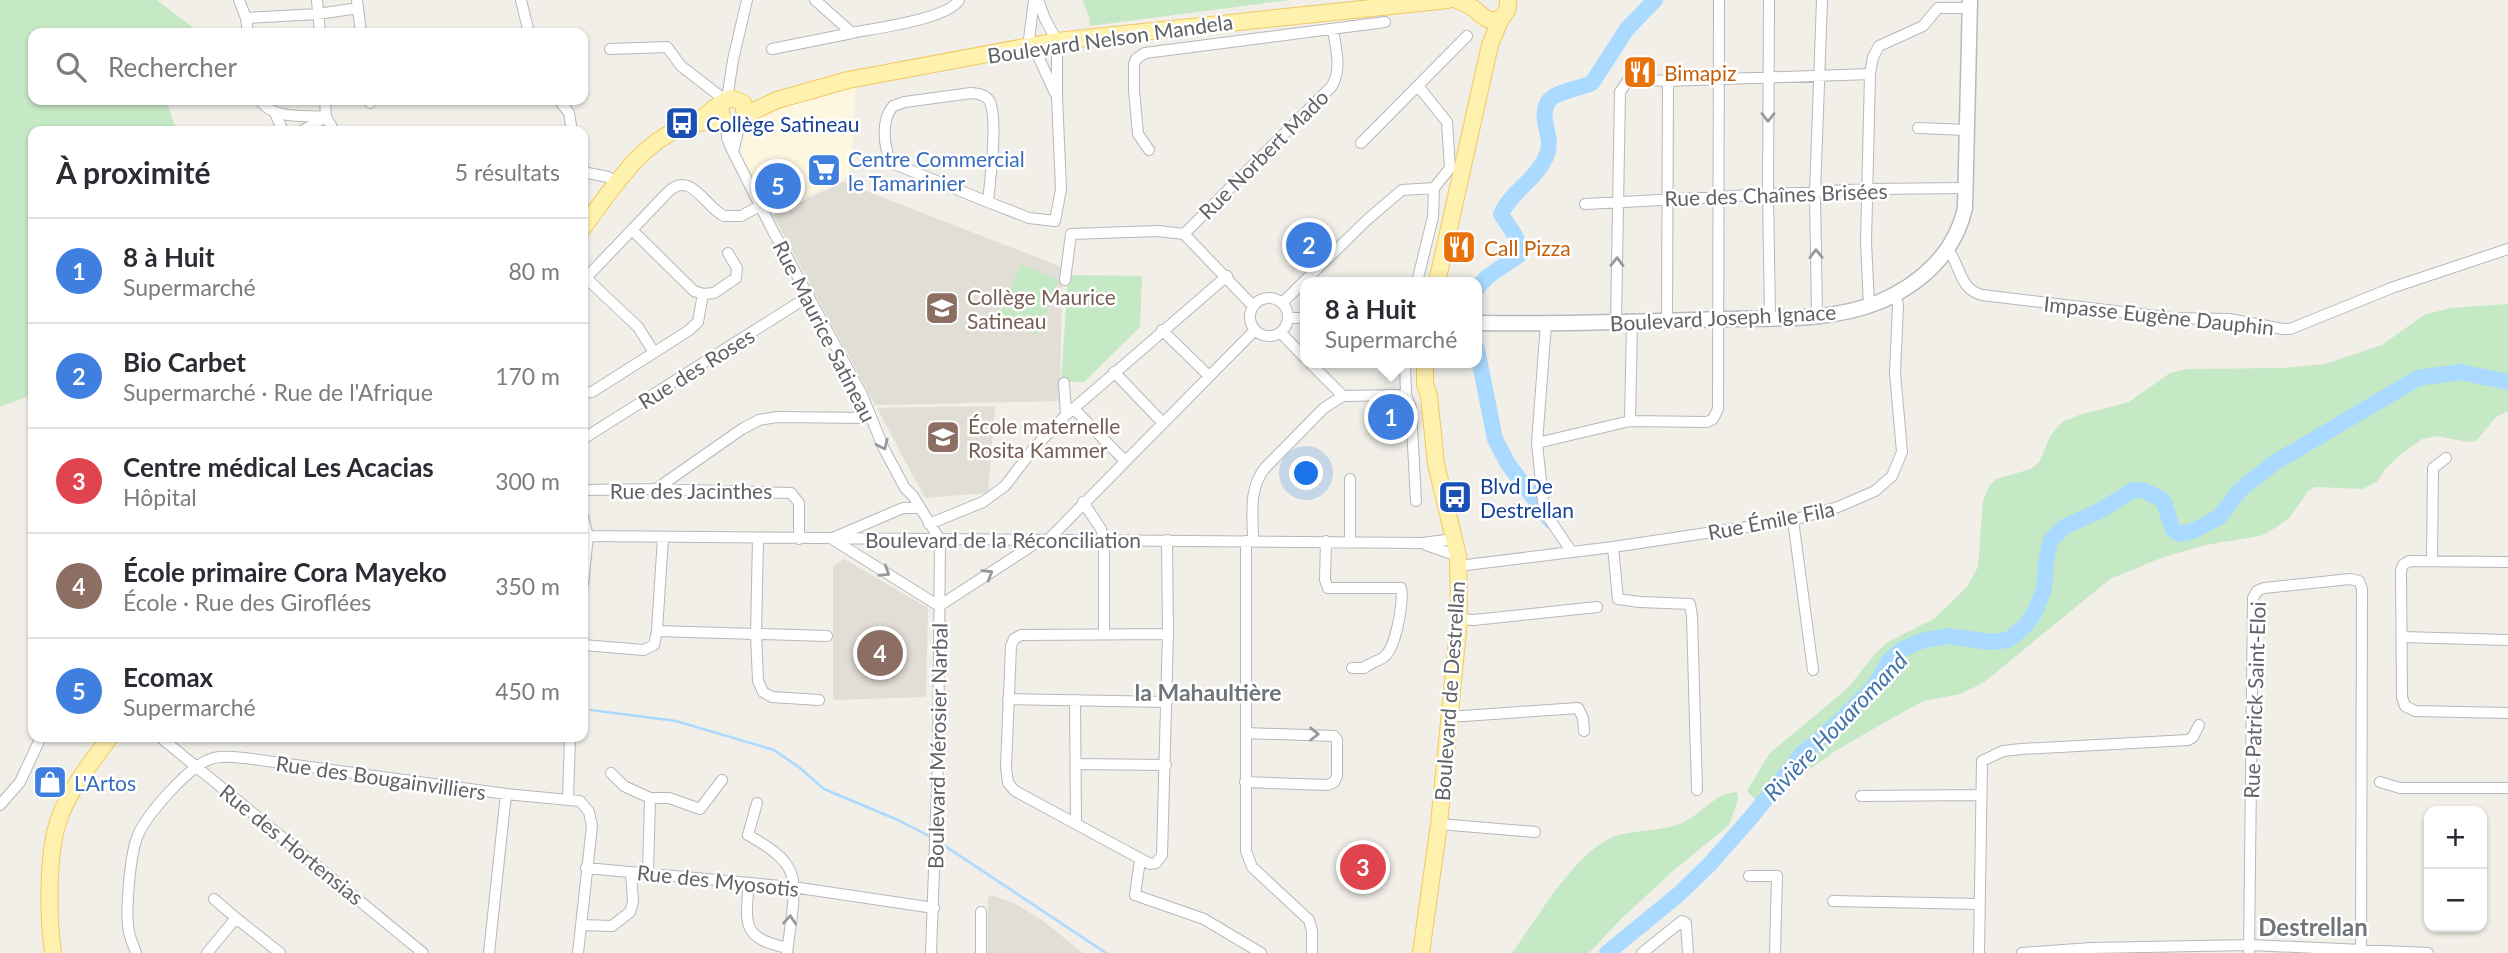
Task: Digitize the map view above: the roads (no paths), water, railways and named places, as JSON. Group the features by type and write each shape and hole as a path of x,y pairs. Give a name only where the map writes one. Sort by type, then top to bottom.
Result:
{"main road":[{"name":"Boulevard Nelson Mandela","path":"588,221 617,182 655,144 732,109 887,71 1057,41 1273,17 1334,5 1448,0"},
{"path":"1457,0 1492,20 1501,18"},
{"path":"1438,277 1456,169 1490,44 1501,18 1507,12 1508,0"},
{"name":"Boulevard Joseph Ignace","path":"1482,323 1632,323 1817,316 1869,305 1917,280 1948,250 1962,218 1966,188 1970,4"},
{"path":"1478,10 1490,44"},
{"name":"Boulevard de Destrellan","path":"1421,953 1439,824 1459,619 1458,561 1436,464 1427,368"},
{"path":"53,953 50,907 53,851 58,821 79,779 106,742"}],"street":[{"path":"239,0 247,28"},
{"path":"317,0 319,28"},
{"path":"521,0 527,28"},
{"name":"Rue Maurice Satineau","path":"747,0 732,69 733,152 862,395 905,488 940,540"},
{"path":"815,0 852,33"},
{"path":"772,49 937,15 950,10 959,0"},
{"path":"1036,0 1057,41 1062,189 1055,221"},
{"path":"1036,0 1028,47 1042,64 1057,97"},
{"path":"1537,443 1630,421 1707,422 1715,417 1718,409 1719,0"},
{"path":"1769,0 1770,318"},
{"path":"1817,316 1815,193 1822,0"},
{"path":"246,19 318,14 357,4 360,28"},
{"path":"1869,305 1866,242 1870,74 1873,57 1879,46 1923,26 1938,8 1970,4"},
{"path":"1273,17 1276,38"},
{"path":"1149,150 1138,134 1134,77 1135,64 1140,55 1385,22"},
{"name":"Rue Norbert Mado","path":"1184,234 1332,86 1338,66 1333,30"},
{"path":"1361,144 1466,36"},
{"path":"610,49 667,47 681,65 732,109"},
{"path":"1616,323 1620,92 1629,79 1668,81 1870,74"},
{"path":"1667,321 1668,81"},
{"path":"1309,277 1402,190 1434,188 1456,169 1447,122 1418,86"},
{"path":"988,202 992,161 992,113 986,97 971,93 893,106 886,117 887,154 892,163 988,202 1029,218 1055,221 1071,234 1158,231 1184,234 1253,306"},
{"path":"263,105 275,113 326,117"},
{"path":"325,105 326,117 331,126"},
{"path":"563,105 569,113 571,126"},
{"path":"275,113 281,126"},
{"path":"311,126 326,117"},
{"path":"1918,128 1968,130"},
{"path":"588,173 608,177 617,182"},
{"path":"588,276 668,191 681,183 689,185 724,216 741,216 760,206"},
{"path":"1418,277 1433,217 1434,188"},
{"name":"Rue des Chaînes Brisées","path":"1585,204 1867,189 1966,188"},
{"path":"632,230 694,291 703,295 714,293 736,278 737,268 728,253"},
{"path":"1065,280 1071,234"},
{"name":"Impasse Eugène Dauphin","path":"1948,250 1964,283 1977,294 2174,318 2229,319 2290,329 2426,275 2508,249"},
{"path":"929,524 983,502 1005,486 1034,448 1070,412 1227,276"},
{"path":"588,283 635,323 653,351"},
{"path":"1282,303 1300,285"},
{"name":"Rue Émile Fila","path":"1458,561 1613,547 1793,520 1838,508 1886,484 1896,469 1902,445 1895,384 1898,315 1895,293"},
{"path":"588,392 688,331 698,321 703,295"},
{"name":"Rue des Roses","path":"588,436 809,296"},
{"path":"1264,298 1282,303 1288,318 1280,333 1267,337 1254,331 1249,318 1253,306 1264,298"},
{"path":"1288,318 1300,318"},
{"path":"1630,421 1632,323"},
{"path":"1546,324 1537,443 1544,511 1570,551"},
{"path":"1162,330 1209,376"},
{"path":"1047,541 1254,331"},
{"path":"1280,333 1300,353"},
{"path":"1315,368 1343,396"},
{"path":"1405,368 1416,501"},
{"path":"1114,372 1163,422"},
{"path":"1064,383 1070,412 1125,460"},
{"path":"1312,953 1309,920 1252,867 1245,845 1253,497 1257,479 1265,468 1324,408 1343,396 1406,395"},
{"path":"656,489 759,420 777,417 871,418"},
{"path":"2432,561 2433,468 2446,458"},
{"path":"1350,479 1350,541"},
{"name":"Rue des Jacinthes","path":"588,490 791,492 799,503 799,538"},
{"path":"1083,502 1101,529 1104,541 1104,634"},
{"path":"831,538 903,509 919,508"},
{"path":"1793,520 1812,670"},
{"name":"Boulevard de la Réconciliation","path":"588,536 1422,543 1454,539"},
{"path":"588,645 644,650 654,645 663,537"},
{"path":"758,538 758,681 763,692 772,697 819,700"},
{"path":"831,538 939,606 1033,545 1034,541"},
{"name":"Boulevard Mérosier Narbal","path":"931,953 936,826 940,540"},
{"path":"1167,540 1168,634 1163,855 1157,863 1150,864 1010,786 1006,767 1011,646 1016,637 1025,635 1168,634"},
{"path":"1326,541 1325,580 1328,588 1401,588 1401,611 1387,655 1371,661 1364,668 1352,668"},
{"name":"Boulevard de la Réconciliation","path":"1422,543 1458,561"},
{"path":"1613,547 1618,599 1690,604 1697,790"},
{"path":"2508,562 2409,561 2402,566 2404,704 2408,709 2508,713"},
{"name":"Rue Patrick Saint-Eloi","path":"2250,949 2253,598 2264,588 2353,579 2359,581 2362,589 2361,952"},
{"path":"1459,619 1474,620 1597,607"},
{"path":"657,631 827,636"},
{"path":"2402,637 2508,640"},
{"path":"1008,699 1167,702"},
{"path":"1075,700 1076,823"},
{"path":"1449,717 1578,708 1583,718 1584,731"},
{"path":"1979,953 1982,761 2003,751 2084,744 2188,740 2199,726"},
{"path":"1245,782 1328,785 1334,782 1336,776 1337,740 1334,736 1246,733"},
{"path":"0,805 20,782 39,742"},
{"name":"Rue des Hortensias","path":"166,742 423,953"},
{"path":"570,742 568,799 580,802 591,818 578,953"},
{"name":"Rue des Bougainvilliers","path":"197,766 216,758 245,758 506,794 568,799"},
{"path":"1076,764 1166,765"},
{"path":"136,953 129,935 127,918 133,850 137,836 162,800 197,766"},
{"path":"611,773 624,786 650,798 669,798 700,809 722,780"},
{"path":"2380,782 2400,788 2508,788"},
{"path":"489,953 506,794"},
{"path":"1861,796 1980,795"},
{"path":"648,873 650,798"},
{"path":"750,883 746,916 748,925 763,942 788,950 792,873 771,849 748,835 757,803"},
{"path":"1439,824 1535,832"},
{"path":"1140,860 1135,895 1204,919 1261,953"},
{"name":"Rue des Myosotis","path":"586,868 793,887 934,908"},
{"path":"581,925 612,926 630,912 634,902 631,872"},
{"path":"1749,876 1777,876 1775,953"},
{"path":"214,899 280,953"},
{"path":"1833,901 1979,904"},
{"path":"981,912 981,953"},
{"path":"207,953 236,918"},
{"path":"1642,953 1682,921 1686,923 1688,931 1688,953"},
{"path":"2022,953 2091,948 2428,953"}],"waterway":[{"path":"1482,282 1518,256 1516,237 1501,214 1538,171 1547,154 1549,141 1545,109 1548,102 1561,93 1592,83 1627,29 1655,0"},
{"path":"1481,368 1495,439 1508,464 1551,521"},
{"name":"Rivière Houaromand","path":"1607,953 1678,895 1710,864 1801,755 1874,686 1889,661 1901,650 1921,641 1948,636 1990,642 2008,640 2023,628 2034,614 2044,589 2051,540 2064,527 2101,510 2133,490 2143,490 2163,500 2173,530 2180,534 2195,530 2219,517 2240,490 2274,463 2418,378 2460,372 2508,382"},
{"path":"591,710 676,721 774,750 824,789 931,837"},
{"path":"939,842 1106,953"}],"place":[{"name":"Bimapiz","path":"1640,72"},
{"name":"Collège Satineau","path":"682,123"},
{"name":"Centre Commercial le Tamarinier","path":"824,170"},
{"name":"Ecomax","path":"778,186"},
{"name":"Bio Carbet","path":"1309,245"},
{"name":"Call Pizza","path":"1459,247"},
{"name":"Collège Maurice Satineau","path":"942,308"},
{"name":"8 à Huit","path":"1391,417"},
{"name":"École maternelle Rosita Kammer","path":"943,437"},
{"name":"Blvd De Destrellan","path":"1455,497"},
{"name":"École primaire Cora Mayeko","path":"880,653"},
{"name":"L'Artos","path":"50,782"},
{"name":"Centre médical Les Acacias","path":"1363,867"}],"district":[{"name":"la Mahaultière","path":"1208,692"},
{"name":"Destrellan","path":"2313,926"}]}
